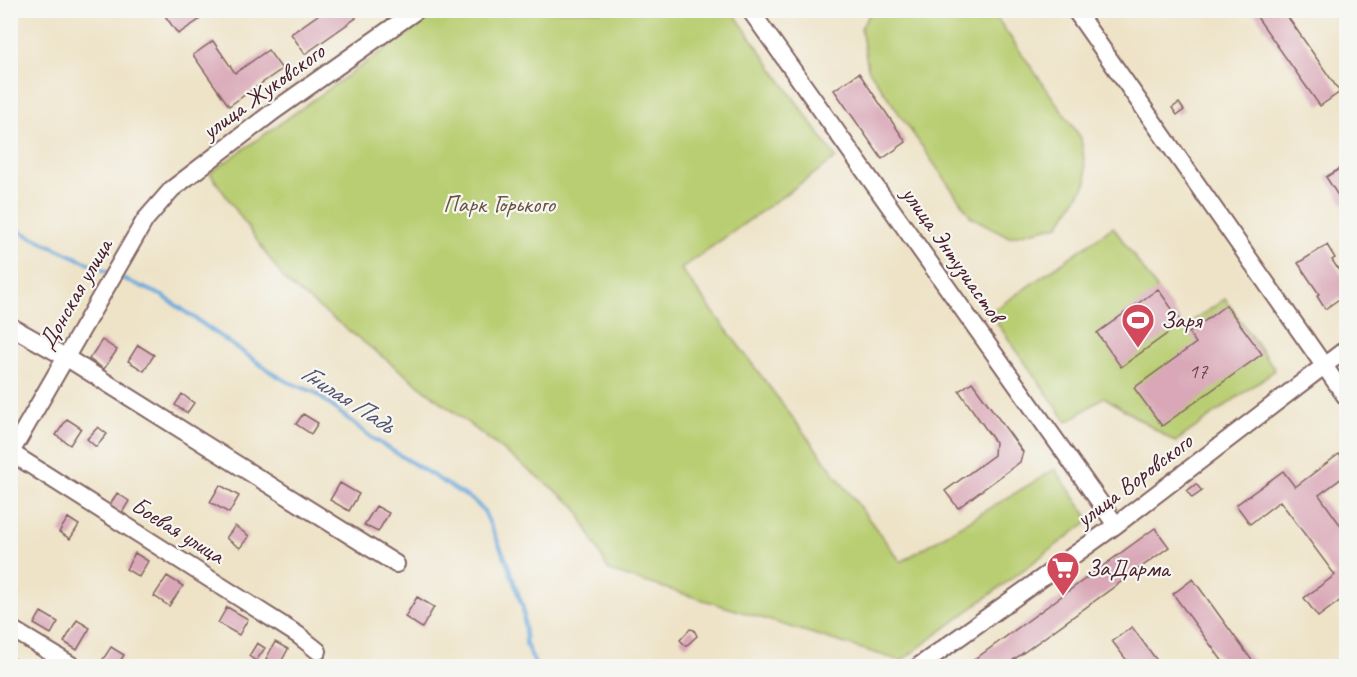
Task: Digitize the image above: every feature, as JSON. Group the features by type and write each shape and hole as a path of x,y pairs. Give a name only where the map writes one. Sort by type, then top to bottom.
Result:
{"street":[{"name":"улица Жуковского","path":"197,170 274,111 417,10"},
{"name":"улица Энтузиастов","path":"750,10 1116,525"},
{"path":"1075,10 1347,397"},
{"name":"Донская улица","path":"11,453 145,220 172,189 197,170"},
{"path":"10,326 67,358 396,564"},
{"name":"улица Воровского","path":"919,666 1116,525 1347,349"},
{"name":"Боевая улица","path":"11,453 298,635 318,651"},
{"path":"10,628 73,666"}],"green space":[{"name":"Парк Горького","path":"439,11 732,11 836,158 681,269 901,562 1055,469 1090,520 901,661 609,571 575,506 286,282 210,173"},
{"path":"872,11 992,11 1081,138 1087,182 1059,225 1009,237 971,217 868,69 861,28"},
{"name":"Заря","path":"1113,227 1184,327 1225,299 1275,370 1175,442 1104,397 1067,422 990,313"}],"building":[{"path":"161,10 192,10 199,20 178,34"},
{"path":"321,10 351,10 356,18 305,54 291,34 322,12"},
{"path":"1252,10 1283,10 1340,92 1320,106"},
{"path":"213,41 235,73 268,50 282,69 229,106 193,55"},
{"path":"859,73 906,142 882,159 834,90"},
{"path":"1179,103 1184,110 1177,115 1172,108"},
{"path":"1346,165 1346,208 1326,177"},
{"path":"1327,245 1335,258 1332,260 1346,281 1346,294 1325,309 1317,296 1319,294 1298,263"},
{"path":"1158,289 1182,323 1121,367 1097,333"},
{"path":"1226,305 1262,354 1162,426 1134,388 1196,343 1189,333"},
{"path":"102,340 117,350 104,369 89,359"},
{"path":"138,345 154,355 144,371 128,361"},
{"path":"972,382 1023,452 1020,462 958,508 945,491 994,455 995,442 959,391"},
{"path":"182,394 194,403 187,413 175,405"},
{"path":"303,414 318,423 311,434 296,424"},
{"path":"67,419 81,428 70,445 56,435"},
{"path":"98,427 107,434 96,447 87,439"},
{"path":"1339,454 1346,463 1346,475 1319,495 1346,533 1346,596 1318,617 1304,598 1335,575 1280,501 1250,524 1236,505 1283,471 1295,487"},
{"path":"340,483 359,494 349,511 330,500"},
{"path":"1196,484 1202,491 1192,498 1187,491"},
{"path":"220,485 239,496 229,513 210,502"},
{"path":"117,493 129,501 122,513 110,505"},
{"path":"376,506 389,513 378,532 364,525"},
{"path":"68,518 79,525 70,539 59,532"},
{"path":"235,526 249,536 240,548 226,538"},
{"path":"1155,528 1169,547 1005,666 967,665"},
{"path":"135,553 148,561 139,577 126,569"},
{"path":"167,576 183,586 169,606 154,596"},
{"path":"1193,579 1256,666 1226,666 1173,594"},
{"path":"10,589 17,593 10,605"},
{"path":"417,597 434,607 422,628 405,617"},
{"path":"227,607 248,619 239,635 218,623"},
{"path":"41,612 58,622 51,634 34,624"},
{"path":"77,620 90,628 77,650 64,642"},
{"path":"1132,627 1161,666 1131,666 1112,641"},
{"path":"690,629 694,630 697,636 686,646 680,640"},
{"path":"275,642 288,649 279,666 266,659"},
{"path":"257,643 265,648 256,661 249,656"},
{"path":"111,647 124,655 117,666 100,664"},
{"path":"10,655 17,660 13,666 10,666"}],"waterway":[{"name":"Гнилая Падь","path":"10,227 110,273"},
{"name":"Гнилая Падь","path":"117,276 163,296 274,374 314,392 372,438 474,501 484,511 507,562 523,608 526,644 536,666"}],"place":[{"name":"Заря","path":"1138,349"},
{"name":"ЗаДарма","path":"1063,597"}]}
